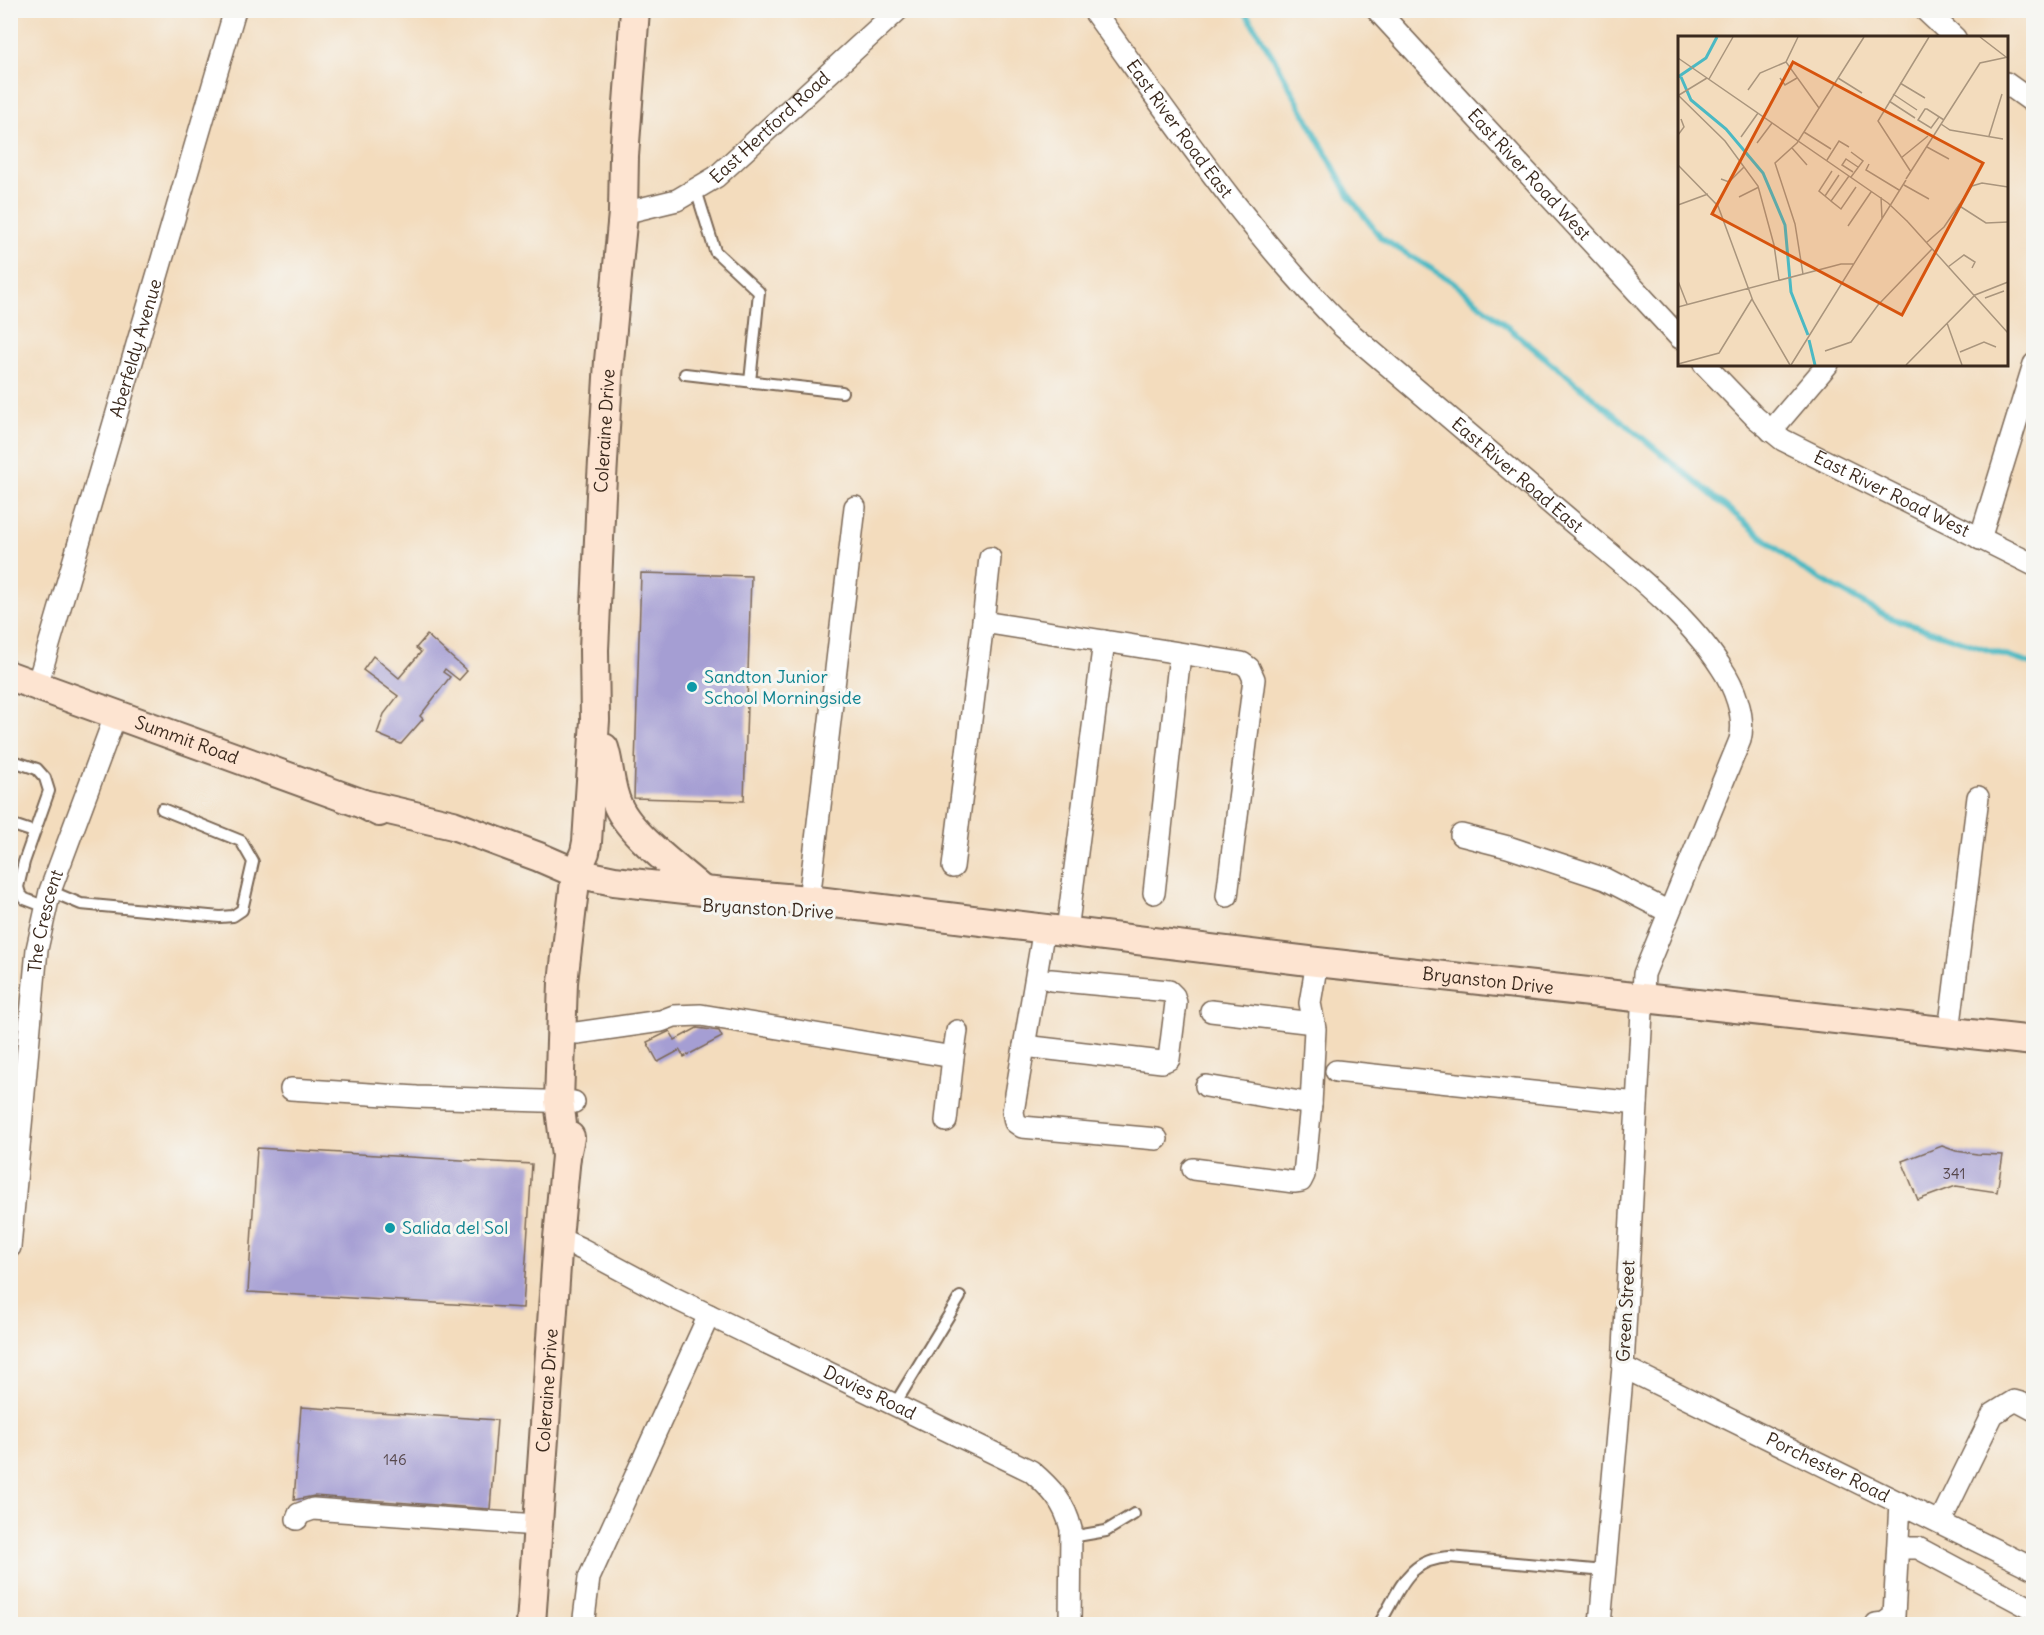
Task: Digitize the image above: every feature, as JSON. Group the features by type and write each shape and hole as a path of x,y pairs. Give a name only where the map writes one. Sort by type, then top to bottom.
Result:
{"main road":[{"name":"Coleraine Drive","path":"531,1624 558,1238 566,1156 566,1102 571,1048 563,982 584,877 595,720 594,650 601,495 609,361 623,213 624,156 635,10"},
{"name":"Summit Road","path":"24,681 363,804 448,844 584,877"},
{"path":"595,720 607,757 610,786 618,807 637,831 703,891"},
{"name":"Bryanston Drive","path":"584,877 714,907 944,917"},
{"name":"Bryanston Drive","path":"584,877 703,891 809,900 1317,962 2034,1041"}],"street":[{"name":"Aberfeldy Avenue","path":"24,681 235,10"},
{"name":"East Hertford Road","path":"623,213 677,200 716,177 898,10"},
{"name":"East River Road East","path":"1093,10 1242,213 1304,288 1343,327 1627,568 1692,628 1722,668 1734,690 1742,732 1735,755 1644,974 1641,997"},
{"name":"East River Road West","path":"1377,10 1678,336"},
{"path":"1925,10 1953,36"},
{"path":"2008,84 2034,103"},
{"path":"1980,539 2034,364"},
{"name":"East River Road West","path":"1706,366 1771,431 1810,454 2034,565"},
{"path":"1771,431 1826,366"},
{"path":"809,900 855,507"},
{"path":"953,867 990,558"},
{"path":"983,622 1242,663 1249,668 1254,679 1227,896"},
{"path":"1104,641 1055,930 1024,1047 1013,1112 1015,1122 1022,1127 1157,1139"},
{"path":"1154,893 1180,654"},
{"name":"The Crescent","path":"10,1247 15,1168 37,949 48,899 116,714"},
{"path":"1949,1032 1978,797"},
{"path":"1461,835 1508,847 1605,879 1669,912"},
{"path":"1192,1169 1294,1182 1300,1180 1306,1167 1311,1104 1314,1023 1310,1003 1317,962"},
{"path":"1024,1047 1162,1062 1169,1059 1176,1004 1169,991 1051,980"},
{"name":"Green Street","path":"1600,1624 1623,1367 1641,997"},
{"path":"1211,1011 1314,1023"},
{"path":"571,1048 674,1016 701,1015 953,1057"},
{"path":"946,1121 957,1031"},
{"path":"1336,1071 1637,1102"},
{"path":"1206,1086 1311,1104"},
{"path":"291,1089 417,1097 566,1102"},
{"name":"Davies Road","path":"558,1238 709,1315 1031,1471 1055,1492 1069,1519 1071,1537 1070,1624"},
{"path":"584,1618 589,1578 709,1315"},
{"name":"Porchester Road","path":"1623,1367 2034,1569"},
{"path":"1940,1522 1993,1414 2014,1401 2021,1402 2034,1410"},
{"path":"1876,1624 1884,1623 1894,1616 1900,1503"},
{"path":"297,1519 299,1514 313,1509 537,1525"},
{"path":"1898,1548 1918,1548 2034,1610"}],"lane":[{"path":"696,190 715,251 759,292 750,382"},
{"path":"685,374 842,392"},
{"path":"10,760 37,769 45,778 49,791 18,886 20,894 25,899 48,899 208,916 233,916 242,910 253,862 241,841 162,809"},
{"path":"10,824 34,832"},
{"path":"895,1404 960,1297"},
{"path":"1071,1537 1106,1532 1134,1514"},
{"path":"1381,1621 1408,1575 1419,1564 1433,1558 1450,1557 1605,1571"}],"building":[{"name":"Sandton Junior School Morningside","path":"641,573 751,576 744,801 634,798"},
{"path":"427,635 467,671 459,680 445,669 443,672 450,677 420,716 423,719 401,744 377,734 384,714 398,696 363,670 373,656 399,678 421,652 416,648"},
{"path":"697,1028 719,1031 722,1037 684,1057 680,1050 658,1062 647,1042 670,1031 675,1040"},
{"path":"1942,1146 1956,1151 2003,1155 1997,1192 1956,1186 1918,1200 1902,1161"},
{"name":"Salida del Sol","path":"257,1148 532,1164 523,1308 248,1292"},
{"path":"301,1407 497,1420 490,1509 314,1496 294,1500"}],"waterway":[{"path":"1244,10 1275,60 1350,197 1381,238 1453,282 1799,567 1888,617 2034,665"}],"place":[{"name":"Sandton Junior School Morningside","path":"692,687"},
{"name":"Salida del Sol","path":"390,1228"}]}
